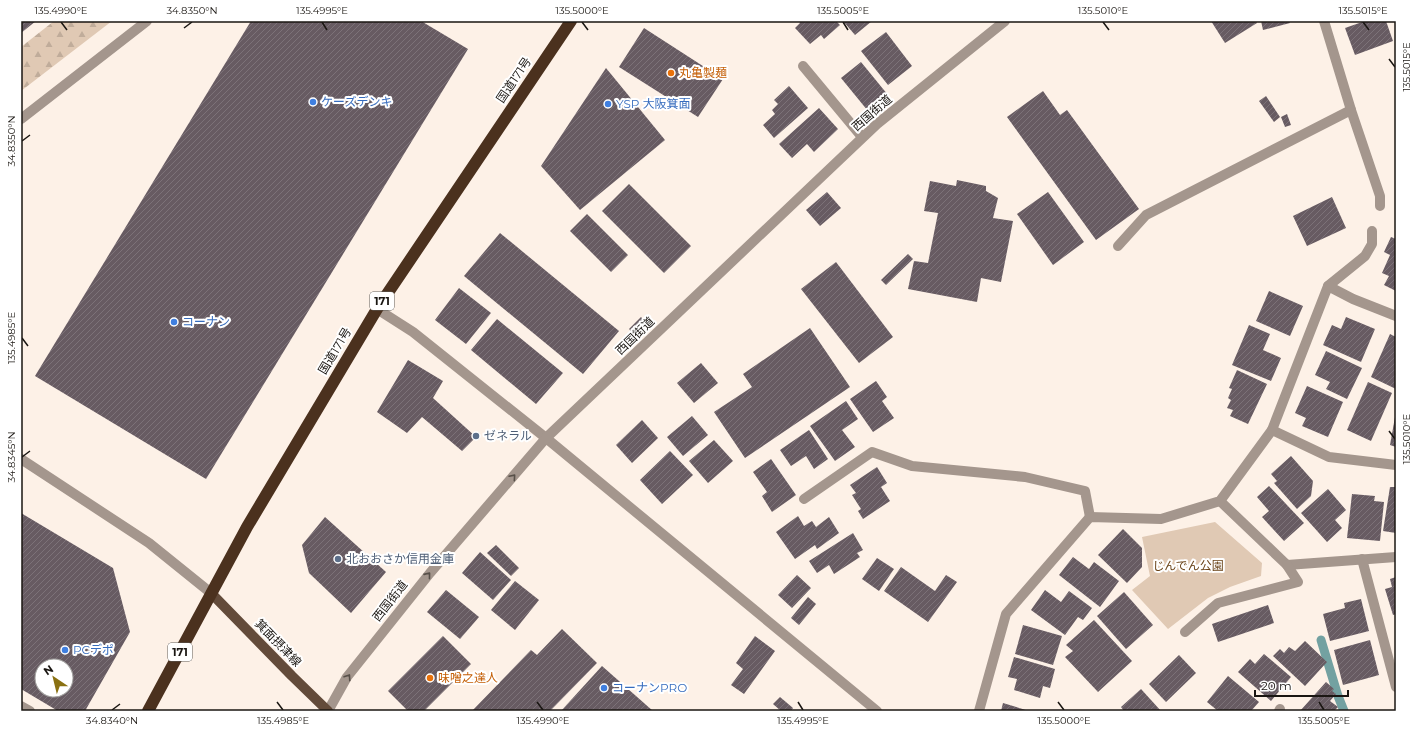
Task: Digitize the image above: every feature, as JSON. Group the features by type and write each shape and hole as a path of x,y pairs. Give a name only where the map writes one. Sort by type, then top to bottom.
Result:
{"highway":[{"name":"国道171号","path":"148,711 247,527 377,309 571,21"}],"main road":[{"name":"箕面摂津線","path":"211,593 328,711"}],"street":[{"path":"21,119 146,21"},
{"name":"西国街道","path":"328,711 347,677 425,579 546,438 877,124 1005,21"},
{"path":"1324,21 1351,110 1380,196 1380,206"},
{"path":"803,66 862,138"},
{"path":"1118,246 1146,215 1351,110"},
{"path":"1090,517 1161,519 1220,501 1272,430 1328,286 1365,256 1372,244 1372,231"},
{"path":"1328,286 1353,299 1396,316"},
{"path":"377,309 413,332 546,438 877,711"},
{"path":"1272,430 1329,457 1396,465"},
{"path":"804,499 872,452 912,466 1025,477 1084,491 1090,517"},
{"path":"21,459 149,543 211,593"},
{"path":"1185,632 1218,603 1298,582 1287,565 1220,501"},
{"path":"980,711 1006,614 1090,517"},
{"path":"1287,565 1396,557"},
{"path":"1362,560 1396,687"},
{"path":"21,706 30,711"}],"green space":[{"path":"54,21 112,21 21,91 21,47"},
{"name":"じんでん公園","path":"1215,522 1262,563 1261,576 1230,587 1208,598 1168,629 1132,590 1150,576 1142,537"}],"building":[{"path":"21,21 36,21 21,33"},
{"path":"251,21 421,21 468,49 206,479 35,376"},
{"path":"799,21 836,21 840,25 824,39 821,35 810,44 795,28 800,23"},
{"path":"843,21 872,21 855,35"},
{"path":"1211,21 1256,21 1257,23 1225,43"},
{"path":"1261,21 1289,21 1290,23 1263,30"},
{"path":"1365,21 1386,21 1393,41 1355,55 1345,28"},
{"name":"丸亀製麺","path":"644,28 723,79 698,117 619,67"},
{"path":"886,32 912,66 888,85 861,51"},
{"path":"861,62 888,95 868,111 841,78"},
{"name":"YSP 大阪箕面","path":"606,68 665,140 580,210 541,166"},
{"path":"789,86 808,108 774,138 763,125 775,114 772,110 778,104 774,100"},
{"path":"1043,91 1060,115 1067,110 1139,209 1096,240 1007,117"},
{"path":"1266,96 1280,117 1274,122 1259,101"},
{"path":"819,108 838,129 814,152 807,144 792,158 779,144"},
{"path":"1287,114 1291,125 1285,127 1281,117"},
{"path":"957,180 986,186 986,191 998,198 993,218 1013,221 1001,282 981,278 977,302 908,289 914,261 928,263 938,213 924,211 930,181 956,186"},
{"path":"629,184 691,246 664,273 602,211"},
{"path":"827,192 841,208 820,226 806,210"},
{"path":"1048,192 1084,242 1053,265 1017,214"},
{"path":"1332,197 1346,228 1307,246 1293,216"},
{"path":"587,214 628,255 611,272 570,231"},
{"path":"500,233 619,331 583,374 464,276"},
{"path":"1391,237 1396,239 1396,291 1384,285 1389,276 1382,273 1390,255 1384,252"},
{"path":"908,254 913,259 886,285 881,280"},
{"path":"836,262 893,337 859,363 801,289"},
{"path":"459,288 491,313 466,344 435,320"},
{"path":"1269,291 1303,306 1290,336 1256,321"},
{"path":"641,317 648,325 637,337 629,329"},
{"path":"1346,317 1375,329 1361,362 1323,345 1332,325 1341,329"},
{"path":"497,319 563,373 536,404 471,350"},
{"path":"1249,325 1270,334 1263,350 1281,358 1271,381 1232,365"},
{"path":"810,328 850,387 745,458 714,412 752,387 743,374"},
{"path":"1390,334 1396,337 1396,389 1371,377"},
{"path":"1326,351 1362,368 1347,399 1326,389 1330,382 1315,375"},
{"path":"408,360 443,381 433,398 476,437 462,451 422,417 407,433 377,412"},
{"path":"701,363 718,383 694,403 677,383"},
{"path":"1237,370 1267,384 1248,424 1230,416 1233,410 1227,408 1231,400 1228,398 1232,389 1229,388"},
{"path":"876,381 887,397 882,401 894,418 873,432 850,399"},
{"path":"1368,382 1392,393 1371,441 1347,430"},
{"path":"1307,386 1343,402 1328,437 1302,426 1306,418 1295,413"},
{"path":"846,401 858,419 842,430 855,447 835,461 810,426"},
{"path":"692,416 708,435 683,456 667,437"},
{"path":"1396,417 1396,447 1390,445"},
{"path":"642,420 658,438 632,463 616,445"},
{"path":"809,430 828,459 814,469 806,456 791,466 780,450"},
{"path":"714,440 733,461 708,483 689,461"},
{"path":"670,451 693,475 662,504 640,480"},
{"path":"1291,456 1313,481 1311,496 1297,509 1274,483 1277,481 1271,474"},
{"path":"771,459 796,495 772,512 762,496 767,492 753,472"},
{"path":"877,467 887,483 881,487 890,501 863,519 858,511 861,509 852,495 856,493 850,485"},
{"path":"1269,486 1304,523 1284,541 1262,517 1269,511 1257,497"},
{"path":"1390,487 1396,487 1396,533 1383,531"},
{"path":"1328,489 1346,510 1335,520 1342,528 1327,542 1301,513"},
{"path":"1352,494 1375,496 1374,501 1384,502 1380,541 1347,538"},
{"path":"21,513 113,568 130,632 85,711 58,711 36,698 74,698 74,658 34,658 34,697 21,689"},
{"path":"798,516 804,526 812,521 816,527 829,517 839,533 817,549 815,545 795,559 776,532"},
{"name":"北おおさか信用金庫","path":"325,517 386,572 351,613 309,573 302,545"},
{"path":"1123,529 1142,548 1142,567 1127,583 1098,555"},
{"path":"853,533 863,550 857,553 860,557 834,574 829,565 817,573 809,561"},
{"path":"496,545 519,568 511,576 487,553"},
{"path":"480,552 511,580 493,600 462,573"},
{"path":"1073,557 1089,569 1094,562 1119,581 1100,607 1059,575"},
{"path":"877,558 894,569 879,591 862,579"},
{"path":"901,567 935,591 946,575 957,582 928,622 884,591"},
{"path":"797,575 811,588 792,608 778,595"},
{"path":"1396,577 1396,614 1393,615 1385,589 1392,587 1390,579"},
{"path":"515,581 539,600 515,630 491,610"},
{"path":"446,590 479,617 460,639 427,612"},
{"path":"1045,590 1061,602 1069,591 1092,608 1083,620 1078,617 1065,635 1031,610"},
{"path":"1124,592 1153,625 1126,649 1097,616"},
{"path":"808,597 816,604 799,625 791,618"},
{"path":"1361,599 1369,631 1330,641 1323,614 1345,608 1344,603"},
{"path":"1268,605 1274,623 1218,642 1212,624"},
{"path":"1094,620 1132,661 1098,692 1065,657 1073,651 1066,645"},
{"path":"1023,625 1062,636 1053,665 1015,654"},
{"path":"562,629 597,663 550,711 472,711 531,650 537,655"},
{"name":"味噌之達人","path":"443,636 471,664 424,711 408,711 388,691"},
{"path":"755,636 775,651 744,694 731,685 743,669 736,663"},
{"path":"1370,640 1379,675 1343,685 1334,650"},
{"path":"1305,641 1327,662 1305,686 1273,656 1280,649 1284,653 1289,647 1295,651"},
{"path":"1264,654 1291,677 1271,701 1238,672 1250,659 1255,664"},
{"path":"1179,655 1196,673 1166,702 1149,684"},
{"path":"1014,657 1055,669 1050,688 1043,686 1040,698 1014,690 1017,679 1008,677"},
{"name":"コーナンPRO","path":"602,666 653,711 561,711"},
{"path":"1228,676 1259,702 1251,711 1218,711 1207,702"},
{"path":"1326,682 1334,689 1332,691 1336,694 1330,701 1338,707 1334,711 1300,711"},
{"path":"1141,689 1161,711 1124,711 1121,707"},
{"path":"780,697 793,708 791,711 781,711 773,704"},
{"path":"1003,703 1029,711 1001,711"}],"waterway":[{"path":"1321,640 1344,711"}],"place":[{"name":"丸亀製麺","path":"671,73"},
{"name":"ケーズデンキ","path":"313,102"},
{"name":"YSP 大阪箕面","path":"608,104"},
{"name":"コーナン","path":"174,322"},
{"name":"ゼネラル","path":"476,436"},
{"name":"北おおさか信用金庫","path":"338,559"},
{"name":"PCデポ","path":"65,650"},
{"name":"味噌之達人","path":"430,678"},
{"name":"コーナンPRO","path":"604,688"}]}
